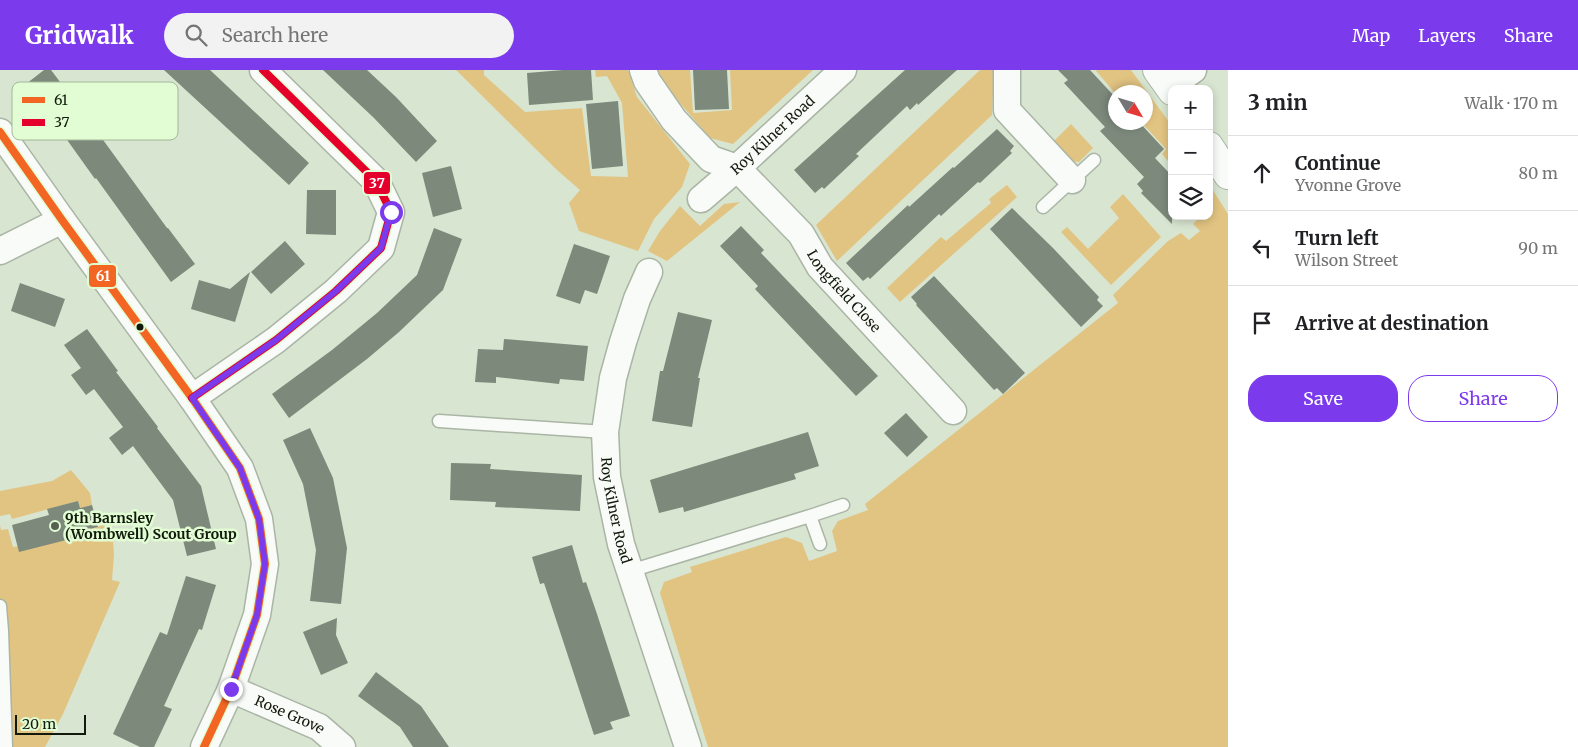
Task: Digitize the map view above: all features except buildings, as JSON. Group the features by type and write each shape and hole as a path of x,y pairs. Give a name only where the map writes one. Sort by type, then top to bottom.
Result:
{"street":[{"path":"192,398 276,340 336,291 381,248 391,212 376,181 262,70"},
{"path":"643,70 647,81 674,120 711,159 738,168"},
{"name":"Roy Kilner Road","path":"701,199 738,168 844,70"},
{"path":"1007,70 1007,110 1072,180"},
{"path":"1166,83 1193,70"},
{"path":"0,132 192,398 240,468 259,519 265,564 257,615 231,689 204,747"},
{"path":"1213,152 1228,175"},
{"name":"Longfield Close","path":"738,168 801,234 820,267 909,379 953,411"},
{"path":"0,251 62,220"},
{"name":"Roy Kilner Road","path":"650,272 637,299 622,342 613,378 605,432 607,477 621,544 688,747"},
{"name":"Rose Grove","path":"231,689 319,727 342,747"}],"lane":[{"path":"1043,207 1094,160"},
{"path":"439,421 605,432"},
{"path":"630,571 843,505"},
{"path":"810,516 820,544"},
{"path":"0,606 6,747"}],"shaded area":[{"path":"456,70 484,70 484,75 525,112 582,108 591,176 628,177 622,103 607,76 596,77 595,70 628,70 637,97 690,164 682,187 654,219 638,251 579,231 569,203 580,190 557,170"},
{"path":"657,70 690,70 693,113 732,110 730,70 813,70 733,144 710,138 667,88"},
{"path":"980,70 994,71 992,115 837,261 816,225"},
{"path":"1131,70 1142,85 1108,85 1096,71"},
{"path":"1153,100 1168,121 1168,161 1162,154 1166,149 1148,130 1153,130"},
{"path":"1071,124 1093,148 1079,162 1069,161 1052,143"},
{"path":"1007,185 1017,197 900,302 887,288 941,237 946,241 991,203 989,199"},
{"path":"1213,190 1228,214 1228,747 708,747 660,593 664,582 692,572 690,567 786,537 802,543 809,561 837,551 832,531 838,521 868,510 865,504 1118,303 1113,295 1168,241 1181,233 1189,240 1200,231 1193,224 1197,220 1213,220"},
{"path":"1123,194 1161,237 1111,285 1061,232 1067,227 1088,249 1119,218 1110,207"},
{"path":"740,202 667,261 648,251 660,231 680,206 700,226 724,204"},
{"path":"71,470 90,493 92,505 80,508 78,501 12,519 10,514 0,516 0,491 52,481"},
{"path":"0,525 1,530 8,529 13,547 90,534 89,529 105,525 113,542 112,580 120,582 63,714 45,747 0,747"}],"transit line":[{"name":"37","path":"192,398 276,340 336,291 381,248 391,212 376,181 263,70"},
{"name":"61","path":"0,132 192,398 240,468 259,519 265,564 257,615 231,689 204,747"}],"place":[{"name":"9th Barnsley (Wombwell) Scout Group","path":"55,526"}],"route":[{"path":"231,689 257,615 265,564 259,519 240,468 192,398 276,340 336,291 381,248 391,212"}]}
